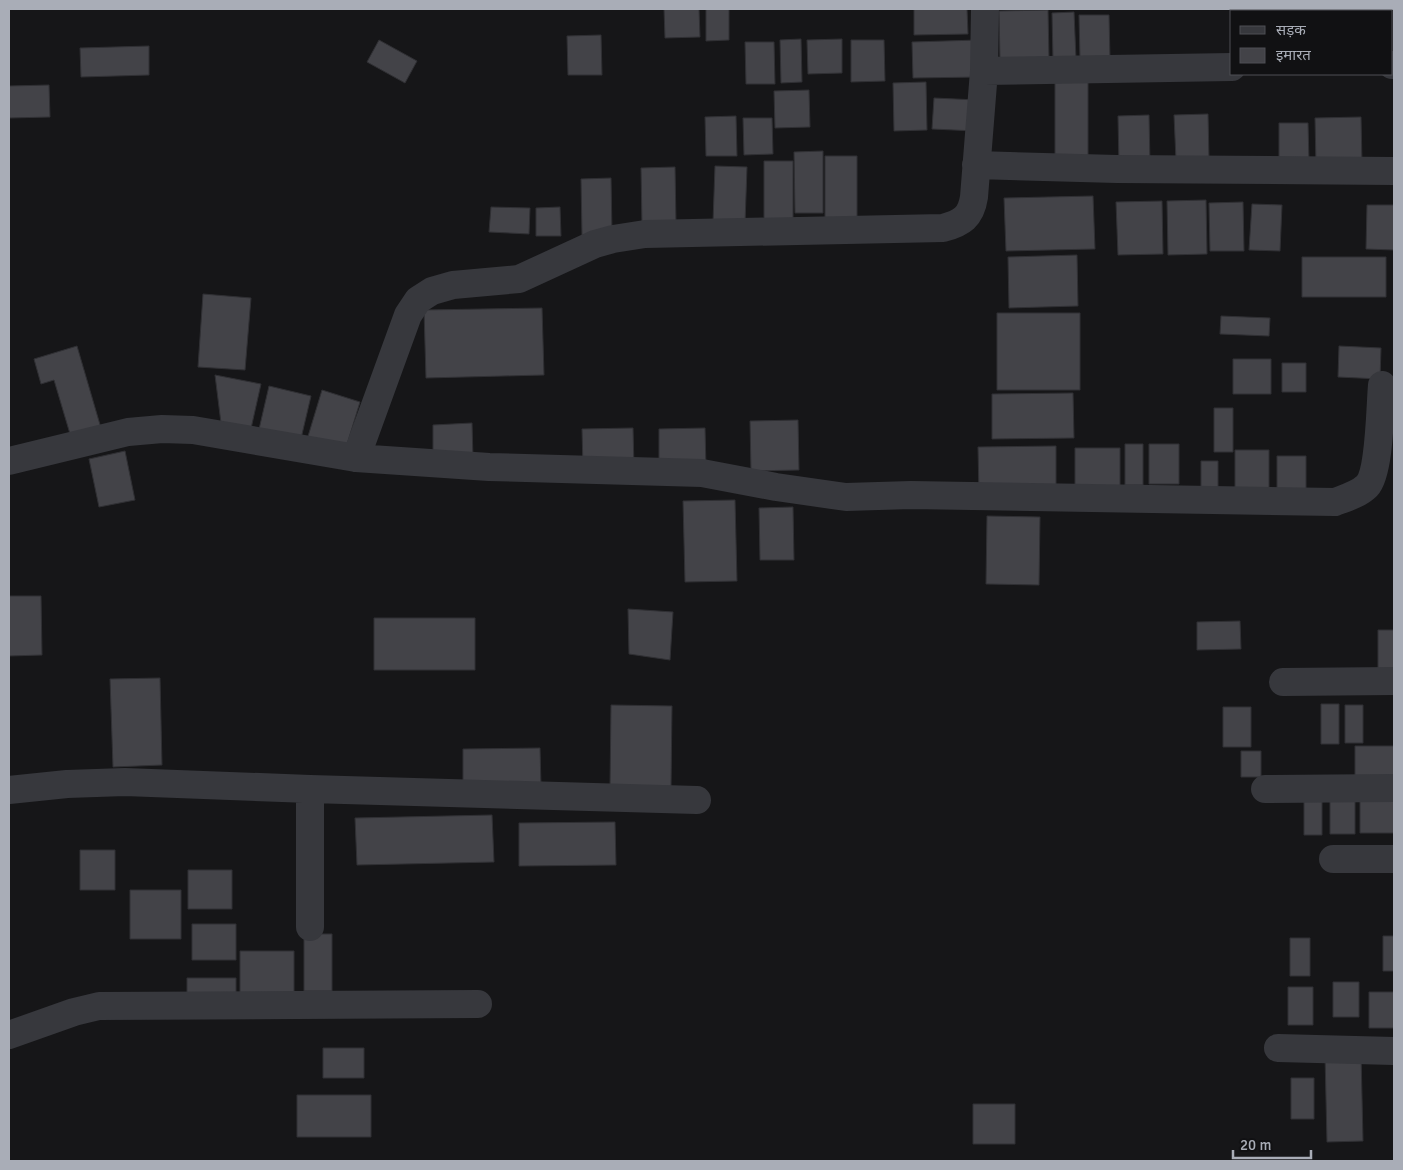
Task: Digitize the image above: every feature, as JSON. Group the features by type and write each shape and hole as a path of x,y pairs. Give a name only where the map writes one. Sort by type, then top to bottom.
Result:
{"street":[{"path":"356,458 408,315 418,300 432,291 453,285 519,279 596,244 645,234 943,228 958,224 967,218 973,208 984,71 985,9"},
{"path":"984,71 1230,67"},
{"path":"976,165 1117,169 1394,171"},
{"path":"9,462 128,432 162,428 193,430 356,458 489,467 702,473 776,487 846,497 911,495 1335,502 1348,498 1368,485 1374,473 1377,461 1382,385"},
{"path":"1284,682 1394,681"},
{"path":"9,790 67,784 125,782 697,800"},
{"path":"1265,789 1394,788"},
{"path":"310,789 310,927"},
{"path":"1333,859 1394,858"},
{"path":"9,1035 74,1012 99,1006 478,1004"},
{"path":"1278,1048 1394,1051"}],"building":[{"path":"664,9 699,9 700,37 665,38"},
{"path":"706,9 729,9 729,40 706,41"},
{"path":"914,9 967,9 968,34 914,35"},
{"path":"1048,10 1049,59 1000,60 999,11"},
{"path":"1074,12 1076,59 1053,60 1052,13"},
{"path":"1079,15 1109,15 1110,59 1080,59"},
{"path":"601,35 602,75 568,75 567,36"},
{"path":"801,39 802,82 781,83 780,40"},
{"path":"842,39 842,73 808,74 807,40"},
{"path":"379,40 417,61 405,83 367,62"},
{"path":"851,40 884,40 885,81 851,82"},
{"path":"978,40 979,77 913,78 912,42"},
{"path":"745,42 774,42 775,84 746,84"},
{"path":"149,46 149,75 81,77 80,48"},
{"path":"1055,74 1088,74 1088,162 1055,162"},
{"path":"926,82 927,130 894,131 893,83"},
{"path":"49,85 50,117 9,118 9,86"},
{"path":"809,90 810,127 775,128 774,91"},
{"path":"934,98 977,100 976,131 932,129"},
{"path":"1208,114 1209,159 1176,160 1174,115"},
{"path":"1149,115 1150,164 1119,165 1118,116"},
{"path":"736,116 737,156 706,156 705,117"},
{"path":"1361,117 1362,164 1316,165 1315,118"},
{"path":"743,118 772,118 773,154 744,155"},
{"path":"1279,123 1308,123 1309,162 1279,163"},
{"path":"823,151 823,213 795,213 794,152"},
{"path":"825,156 857,156 857,222 825,222"},
{"path":"764,161 793,161 793,222 764,222"},
{"path":"715,166 747,167 745,223 713,222"},
{"path":"675,167 676,224 642,225 641,168"},
{"path":"611,178 612,234 582,235 581,179"},
{"path":"1093,196 1095,249 1006,251 1004,198"},
{"path":"1206,200 1207,254 1168,255 1167,201"},
{"path":"1162,201 1163,254 1118,255 1116,202"},
{"path":"1243,202 1244,251 1210,251 1209,203"},
{"path":"1252,204 1282,205 1280,251 1249,250"},
{"path":"1367,205 1394,205 1394,250 1366,249"},
{"path":"491,207 530,208 529,234 489,232"},
{"path":"560,207 561,236 536,236 536,208"},
{"path":"1077,255 1078,306 1009,308 1008,257"},
{"path":"1302,257 1386,257 1386,297 1302,297"},
{"path":"203,294 251,298 245,370 198,367"},
{"path":"542,308 544,375 426,378 424,310"},
{"path":"997,313 1080,313 1080,390 997,390"},
{"path":"1221,316 1270,318 1269,336 1220,334"},
{"path":"77,346 103,435 73,444 54,380 41,384 34,359"},
{"path":"1339,346 1381,348 1380,379 1338,377"},
{"path":"1233,359 1271,359 1271,394 1233,394"},
{"path":"1282,363 1306,363 1306,392 1282,392"},
{"path":"215,375 261,384 250,433 222,431"},
{"path":"269,386 311,396 299,447 257,438"},
{"path":"322,390 360,402 344,454 306,443"},
{"path":"1073,393 1074,438 992,439 992,394"},
{"path":"1214,408 1233,408 1233,452 1214,452"},
{"path":"798,420 799,470 751,471 750,421"},
{"path":"472,423 473,459 433,459 433,425"},
{"path":"633,428 634,468 583,468 582,429"},
{"path":"705,428 706,468 659,470 659,429"},
{"path":"1125,444 1143,444 1143,485 1125,485"},
{"path":"1149,444 1179,444 1179,484 1149,484"},
{"path":"1056,446 1056,492 979,494 978,447"},
{"path":"1075,448 1120,448 1120,490 1075,490"},
{"path":"1235,450 1269,450 1269,492 1235,492"},
{"path":"125,451 135,500 99,507 89,459"},
{"path":"1277,456 1306,456 1306,500 1277,500"},
{"path":"1201,461 1218,461 1218,494 1201,494"},
{"path":"735,500 737,581 685,582 683,501"},
{"path":"793,507 794,560 760,560 759,508"},
{"path":"987,516 1040,517 1039,585 986,584"},
{"path":"9,596 41,596 42,655 9,656"},
{"path":"628,609 673,612 670,660 629,654"},
{"path":"374,618 475,618 475,670 374,670"},
{"path":"1240,621 1241,649 1197,650 1197,622"},
{"path":"1378,630 1394,630 1394,673 1378,673"},
{"path":"160,678 162,765 113,767 110,679"},
{"path":"1321,704 1339,704 1339,744 1321,744"},
{"path":"611,705 672,706 671,788 610,787"},
{"path":"1345,705 1363,705 1363,743 1345,743"},
{"path":"1223,707 1251,707 1251,747 1223,747"},
{"path":"1355,746 1394,746 1394,785 1355,785"},
{"path":"540,748 541,785 463,787 463,749"},
{"path":"1241,751 1261,751 1261,777 1241,777"},
{"path":"1304,800 1322,800 1322,835 1304,835"},
{"path":"1330,800 1355,800 1355,834 1330,834"},
{"path":"1360,800 1394,800 1394,833 1360,833"},
{"path":"492,815 494,862 357,865 355,818"},
{"path":"615,822 616,865 519,866 519,823"},
{"path":"80,850 115,850 115,890 80,890"},
{"path":"188,870 232,870 232,909 188,909"},
{"path":"130,890 181,890 181,939 130,939"},
{"path":"192,924 236,924 236,960 192,960"},
{"path":"304,934 332,934 332,991 304,991"},
{"path":"1383,936 1394,936 1394,971 1383,971"},
{"path":"1290,938 1310,938 1310,976 1290,976"},
{"path":"240,951 294,951 294,993 240,993"},
{"path":"187,978 236,978 236,1002 187,1002"},
{"path":"1333,982 1359,982 1359,1017 1333,1017"},
{"path":"1288,987 1313,987 1313,1025 1288,1025"},
{"path":"1369,992 1394,992 1394,1028 1369,1028"},
{"path":"323,1048 364,1048 364,1078 323,1078"},
{"path":"1361,1054 1363,1141 1327,1142 1325,1055"},
{"path":"1291,1078 1314,1078 1314,1119 1291,1119"},
{"path":"297,1095 371,1095 371,1137 297,1137"},
{"path":"973,1104 1015,1104 1015,1144 973,1144"}]}
